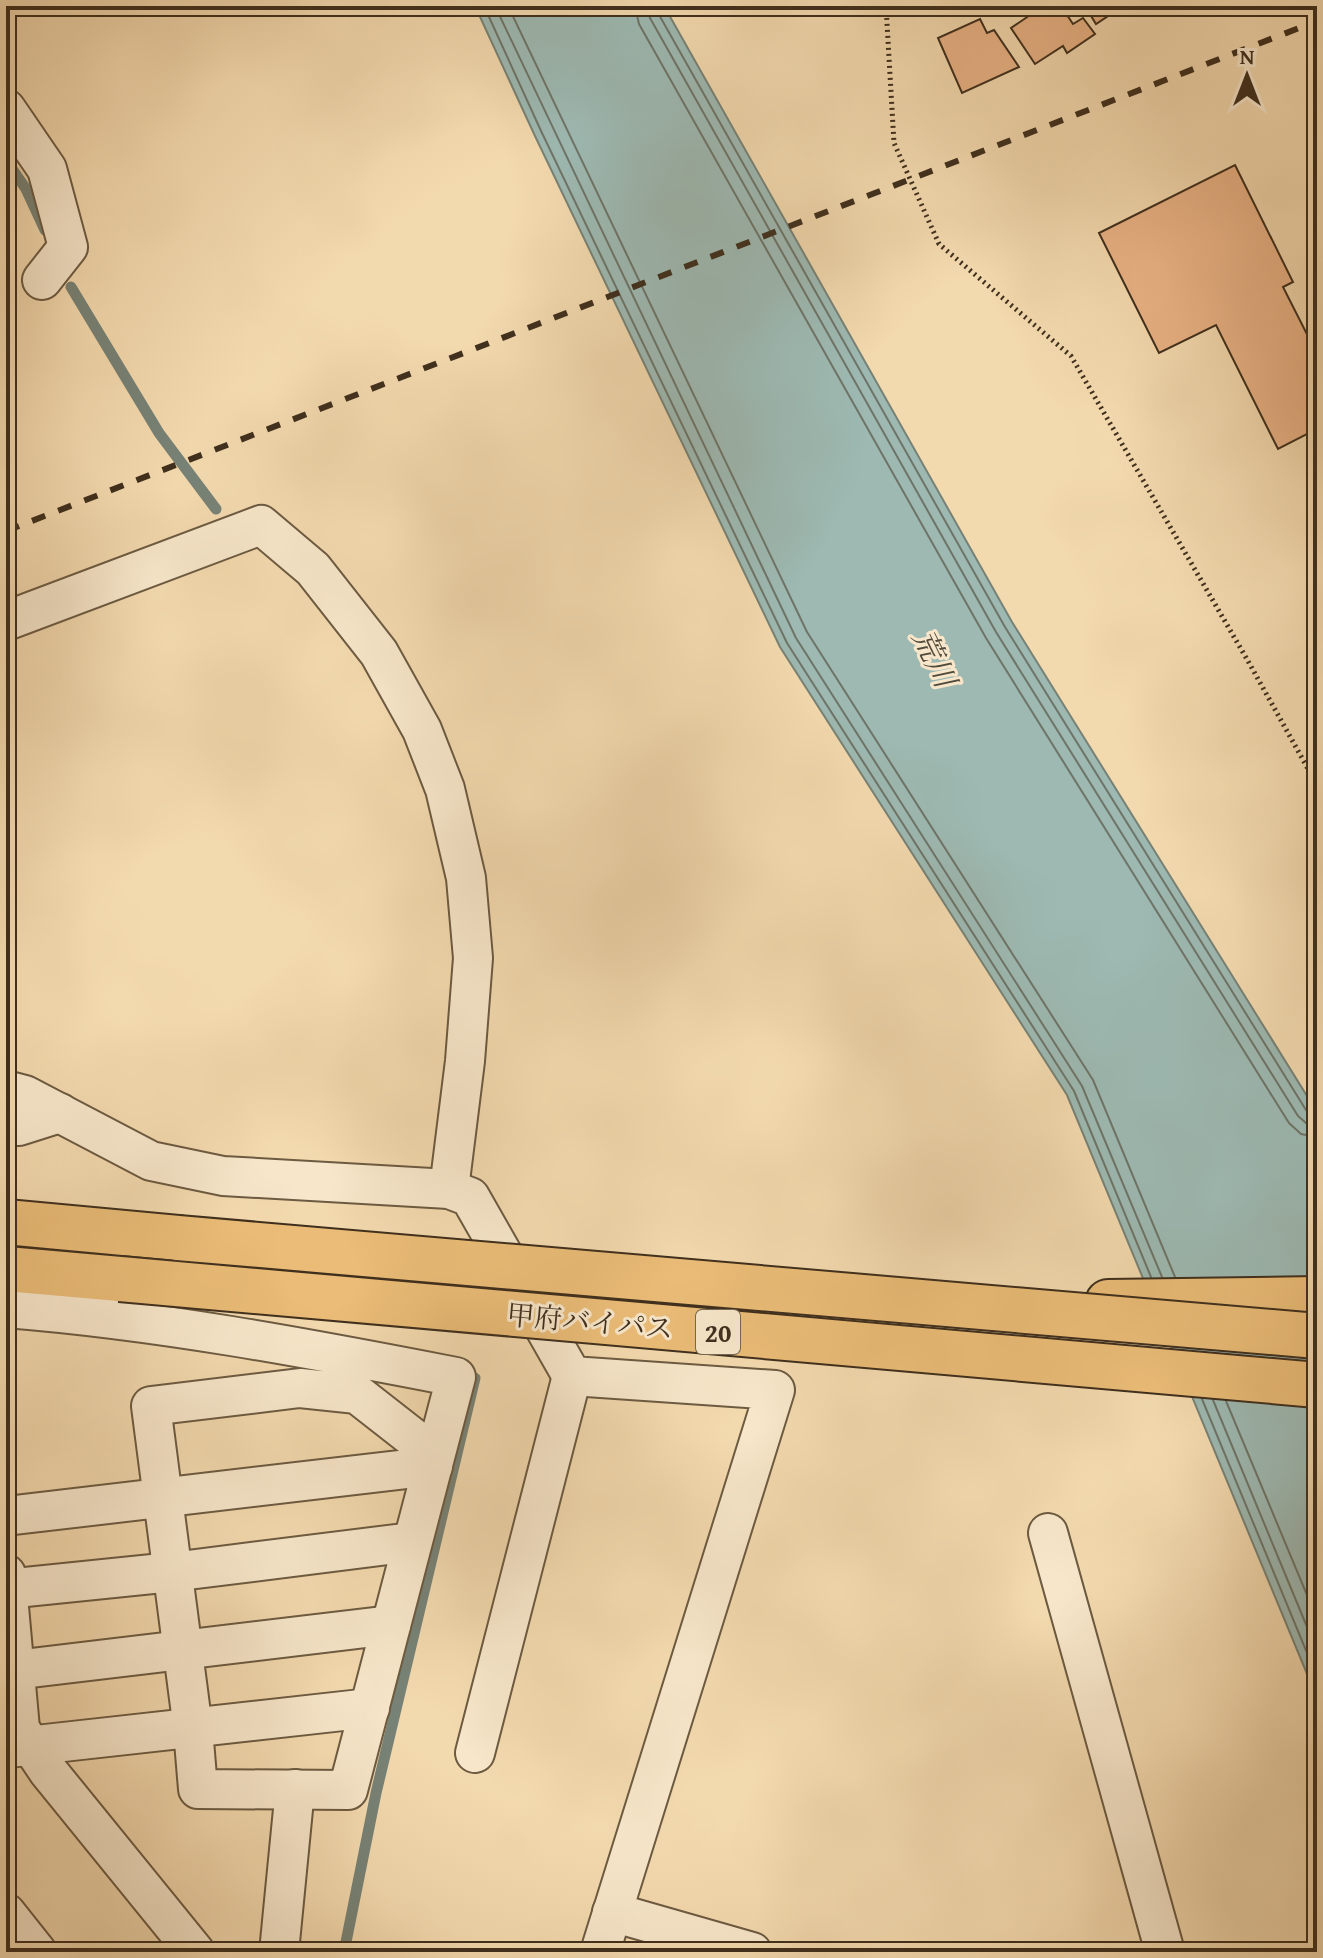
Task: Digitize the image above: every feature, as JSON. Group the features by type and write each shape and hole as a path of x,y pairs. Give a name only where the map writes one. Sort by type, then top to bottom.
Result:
{"highway":[{"name":"甲府バイパス","path":"6,1222 1317,1336"},
{"name":"甲府バイパス","path":"6,1269 1317,1385"},
{"path":"938,1304 1317,1299"}],"street":[{"path":"6,109 47,169 68,247 42,280"},
{"path":"6,621 261,525 313,569 379,653 422,730 445,789 466,878 473,958 465,1061 449,1189"},
{"path":"6,1090 25,1095 151,1161 223,1176 449,1189 470,1197 572,1376 475,1753"},
{"path":"6,1126 19,1126 60,1113"},
{"path":"6,1308 80,1314 342,1354 456,1377 348,1790 198,1789 151,1406 300,1388 357,1394 434,1460"},
{"path":"572,1376 775,1390 600,1952"},
{"path":"6,1516 163,1499 434,1460"},
{"path":"1048,1533 1165,1952"},
{"path":"19,1747 20,1729 10,1671 6,1584 172,1572 412,1542"},
{"path":"10,1671 391,1625"},
{"path":"19,1747 370,1708"},
{"path":"19,1747 48,1771 195,1952"},
{"path":"279,1952 295,1789"},
{"path":"612,1912 752,1952"},
{"path":"6,1913 37,1952"},
{"path":"184,1952 195,1952"}],"path":[{"path":"886,6 894,143 939,244 1071,356 1317,785"}],"water":[{"name":"荒川","path":"475,6 664,6 1012,622 1317,1112 1317,1698 1067,1095 780,647"}],"building":[{"path":"1033,6 1061,6 1073,24 1083,18 1095,34 1067,53 1063,46 1035,64 1011,28 1036,11"},
{"path":"1085,6 1123,6 1096,24"},
{"path":"980,19 987,33 994,30 1019,67 962,93 938,38"},
{"path":"1235,165 1293,282 1283,287 1317,354 1317,429 1278,449 1216,325 1159,353 1099,233"}],"waterway":[{"path":"6,160 26,189 45,230"},
{"path":"71,287 159,433 216,509"},
{"path":"344,1952 376,1793 475,1378"}],"railway":[{"path":"6,531 1317,21"}]}
